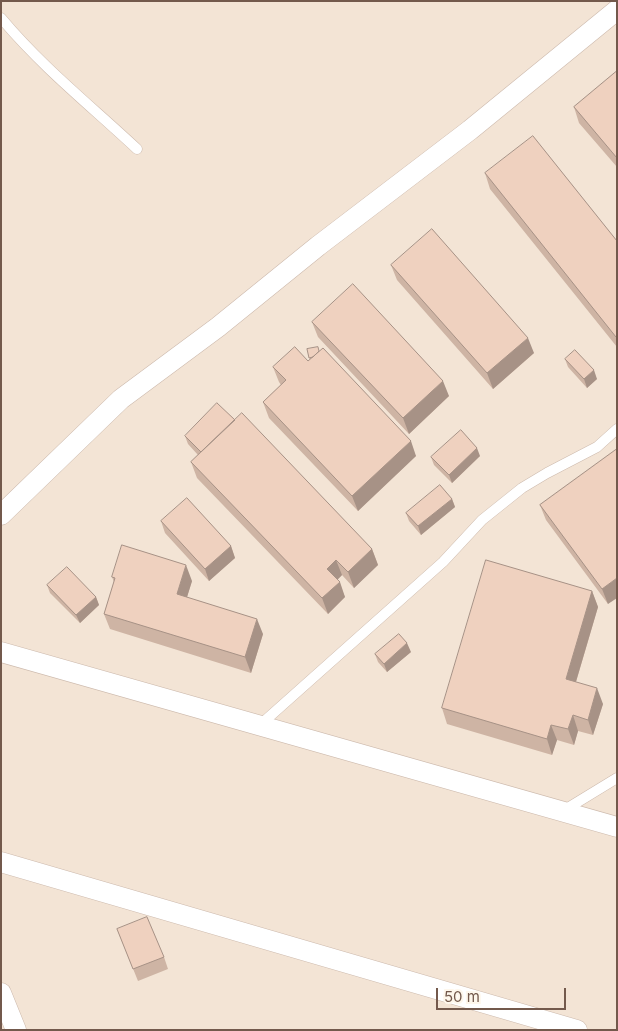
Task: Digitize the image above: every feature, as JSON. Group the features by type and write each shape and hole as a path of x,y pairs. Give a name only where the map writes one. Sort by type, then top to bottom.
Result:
{"street":[{"path":"1,515 121,400 218,327 318,246 470,130 614,7"},
{"path":"1,652 617,827"},
{"path":"1,862 577,1030"},
{"path":"1,993 16,1030"}],"lane":[{"path":"1,18 23,44 75,94 97,111 137,149"},
{"path":"260,725 443,562 482,520 522,488 547,472 596,447 617,429"},
{"path":"562,811 617,778"}],"shaded area":[{"path":"1,1 617,1 617,1030 1,1030"}],"building":[{"path":"617,71 617,158 574,107"},
{"path":"533,136 617,241 616,337 485,173"},
{"path":"432,229 528,338 487,373 391,265"},
{"path":"353,284 443,381 403,418 312,322"},
{"path":"295,347 308,361 323,348 411,441 352,496 263,402 286,380 273,367"},
{"path":"318,347 319,351 309,358 307,349"},
{"path":"575,350 594,370 584,379 565,359"},
{"path":"217,403 235,420 201,452 185,436"},
{"path":"242,413 372,549 348,572 336,560 327,569 340,582 322,598 191,462"},
{"path":"461,430 477,448 449,475 431,457"},
{"path":"617,449 617,578 602,589 540,505"},
{"path":"440,485 452,499 418,526 406,513"},
{"path":"187,498 231,546 205,569 161,521"},
{"path":"122,545 186,565 177,594 257,619 245,657 104,614 115,578 112,577"},
{"path":"486,560 592,591 566,679 597,688 588,720 573,715 568,729 551,725 547,739 442,708"},
{"path":"67,567 96,597 76,615 47,585"},
{"path":"399,634 407,643 384,664 375,654"},
{"path":"147,917 164,957 133,969 117,929"}]}
